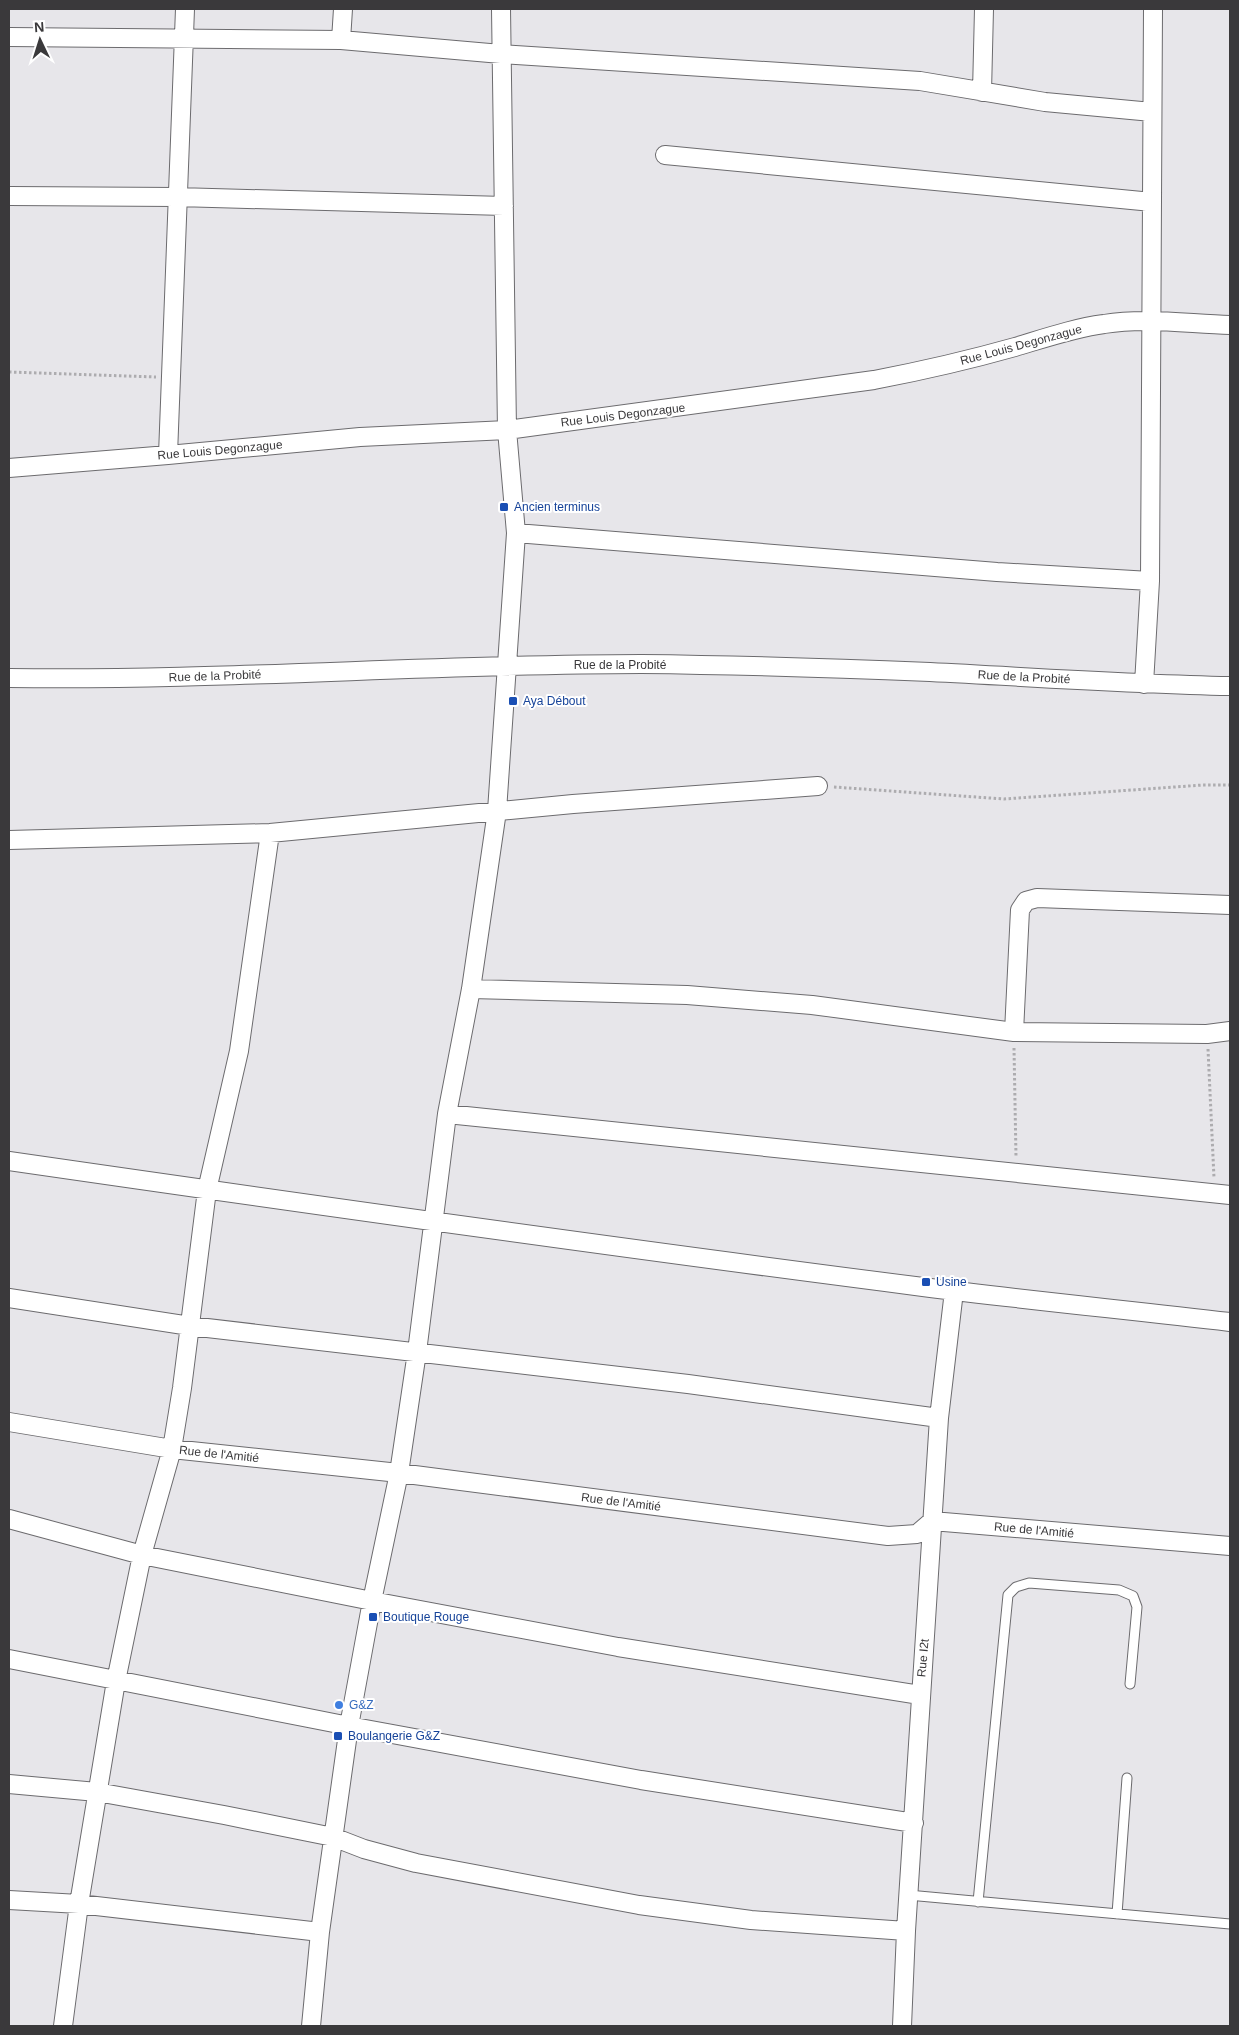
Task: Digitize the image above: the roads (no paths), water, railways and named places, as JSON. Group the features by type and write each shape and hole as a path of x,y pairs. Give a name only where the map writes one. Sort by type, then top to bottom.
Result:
{"street":[{"path":"168,455 185,9"},
{"path":"341,40 343,9"},
{"path":"311,2026 320,1932 349,1726 398,1473 417,1352 447,1114 471,989 497,811 516,533 507,430 501,9"},
{"path":"982,92 984,9"},
{"path":"1144,684 1150,581 1153,9"},
{"path":"9,37 341,40 501,54 920,82 1045,102 1152,112"},
{"path":"665,155 1152,202"},
{"path":"9,196 177,197 504,206"},
{"name":"Rue Louis Degonzague","path":"9,468 360,436 507,430 874,380 907,374 989,353 1053,334 1105,324 1151,321 1230,325"},
{"path":"516,533 997,572 1150,581"},
{"name":"Rue de la Probité","path":"9,678 104,679 638,664 778,666 1144,684 1230,686"},
{"path":"9,840 270,833 497,811 818,786"},
{"path":"63,2026 79,1904 116,1681 142,1555 172,1449 207,1190 239,1051 270,833"},
{"path":"1014,1032 1020,910 1026,901 1037,898 1230,905"},
{"path":"471,989 687,996 812,1005 1014,1032 1208,1034 1230,1031"},
{"path":"447,1114 1223,1195"},
{"path":"9,1161 433,1222 954,1290 1230,1322"},
{"name":"Rue I2t","path":"902,2026 920,1696 939,1418 954,1290"},
{"path":"9,1298 190,1326 688,1384 939,1418"},
{"name":"Rue de l'Amitié","path":"9,1422 172,1449 398,1473 888,1536 917,1534 932,1521 1230,1546"},
{"path":"9,1519 142,1555 372,1601 618,1647 920,1696"},
{"path":"9,1659 349,1726 642,1780 914,1823"},
{"path":"9,1784 97,1792 333,1837 364,1850 416,1862 639,1905 751,1920 906,1931"},
{"path":"9,1900 79,1904 320,1932"}],"lane":[{"path":"978,1902 1008,1595 1016,1587 1029,1583 1119,1590 1133,1596 1137,1607 1130,1684"},
{"path":"1117,1914 1126,1778"},
{"path":"908,1895 1230,1924"}],"place":[{"name":"Ancien terminus","path":"504,507"},
{"name":"Aya Débout","path":"513,701"},
{"name":"Usine","path":"926,1282"},
{"name":"Boutique Rouge","path":"373,1617"},
{"name":"G&Z","path":"339,1705"},
{"name":"Boulangerie G&Z","path":"338,1736"}]}
